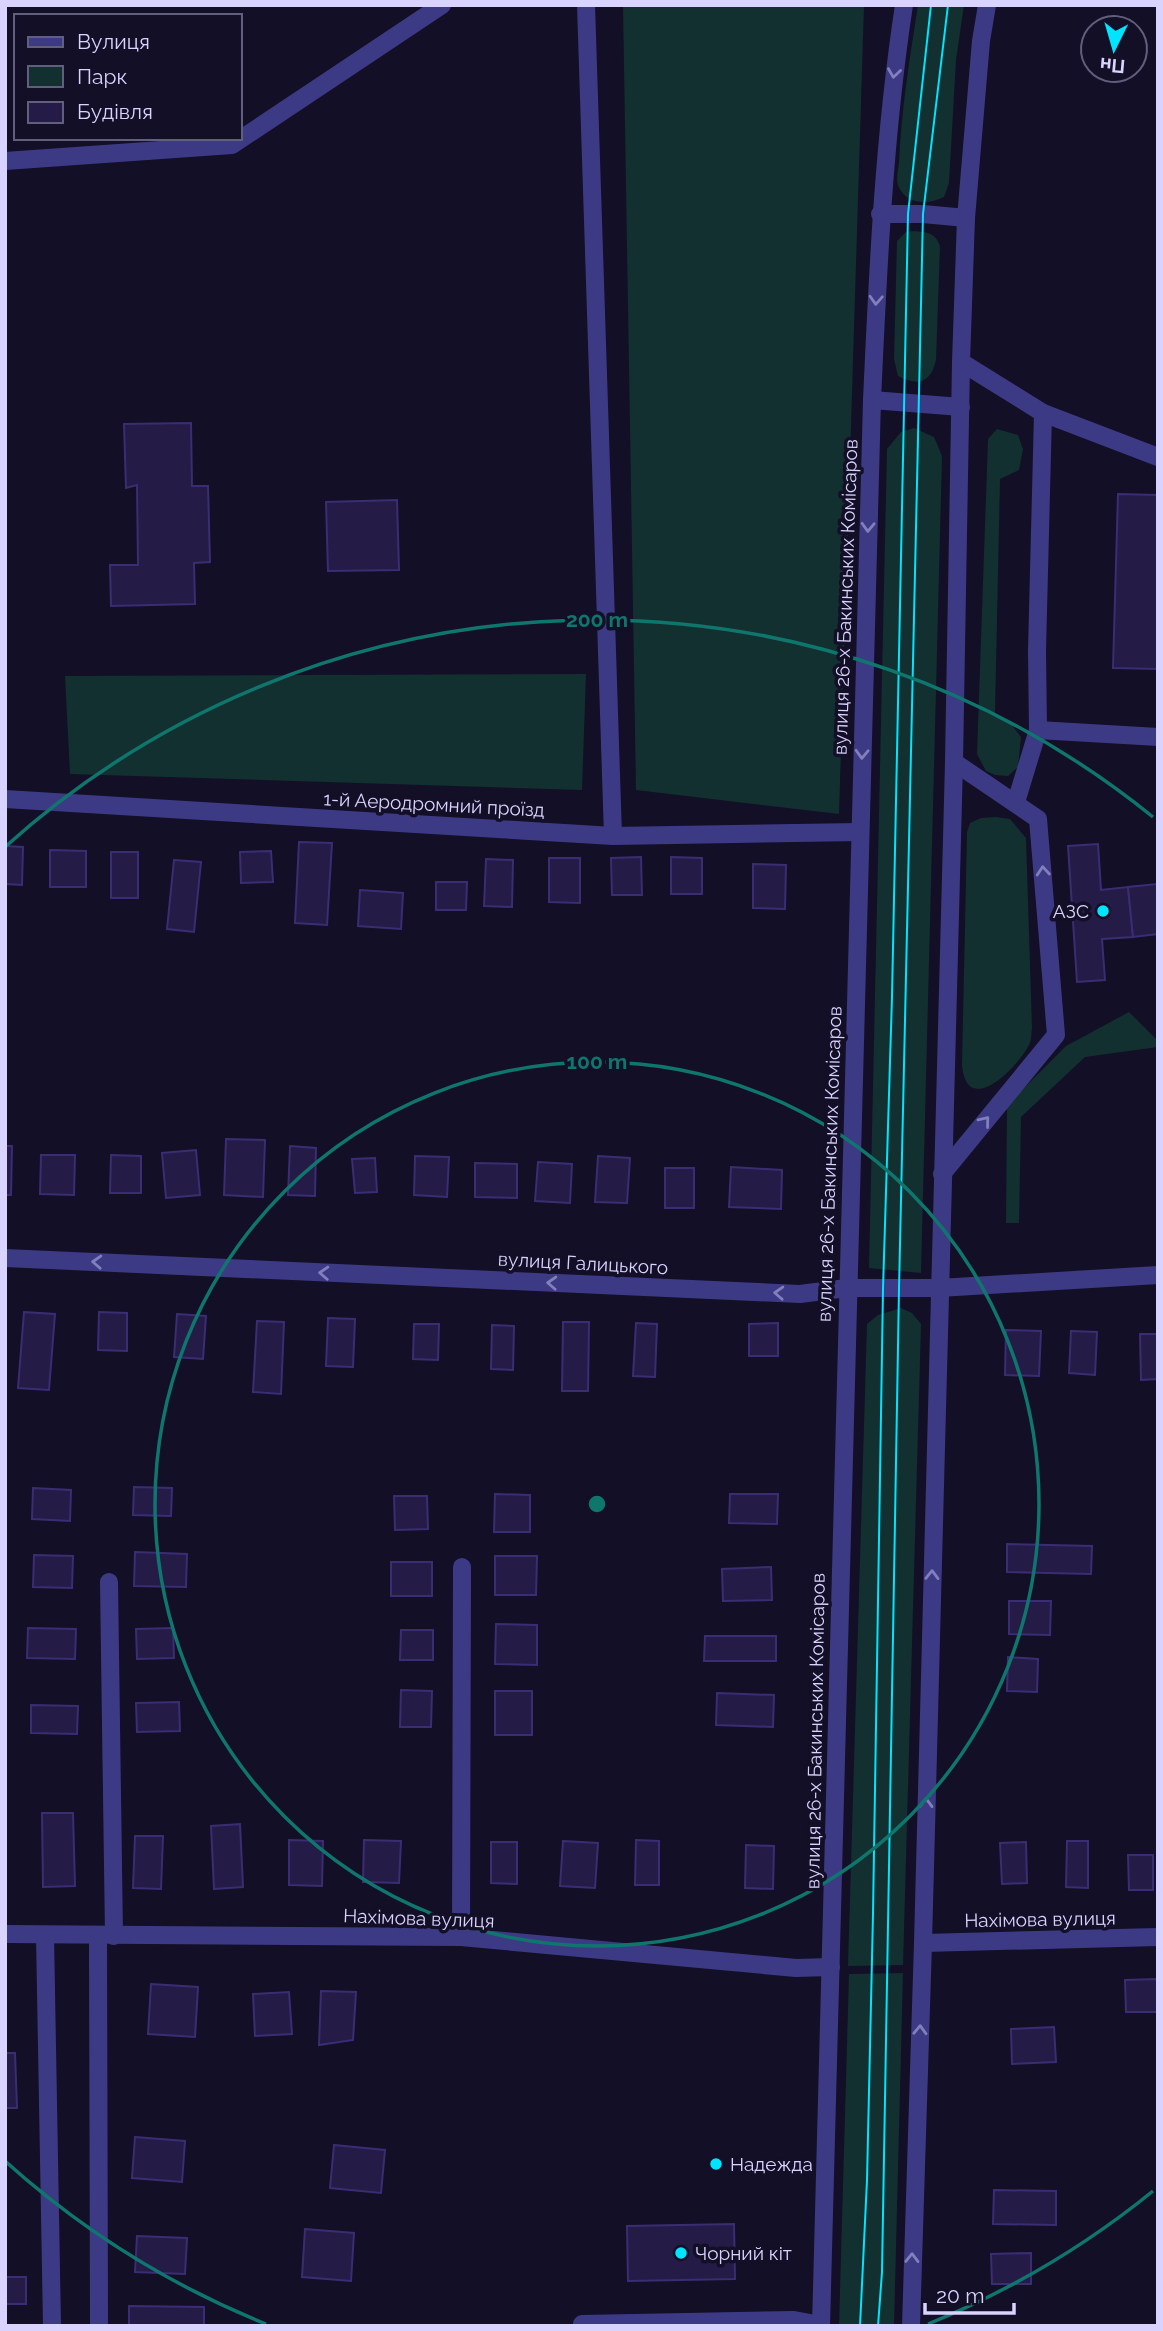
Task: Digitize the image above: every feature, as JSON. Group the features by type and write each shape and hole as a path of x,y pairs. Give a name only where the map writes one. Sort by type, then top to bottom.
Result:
{"street":[{"path":"242,138 442,5"},
{"path":"586,5 613,836"},
{"name":"вулиця 26-х Бакинських Комісаров","path":"821,2325 872,400 880,214 892,82 904,5"},
{"path":"911,2326 954,762 961,362 966,218 981,41 987,5"},
{"path":"5,161 232,145 240,140"},
{"path":"880,214 966,218"},
{"path":"961,362 1043,413 1158,457"},
{"path":"872,400 961,407"},
{"path":"1016,802 1038,730 1037,651 1043,413"},
{"path":"1038,730 1158,737"},
{"path":"942,1174 1056,1035 1038,819 954,762"},
{"name":"1-й Аеродромний проїзд","path":"5,799 613,836 860,832"},
{"name":"вулиця Галицького","path":"5,1258 800,1294 847,1288 939,1288 1158,1275"},
{"path":"461,1937 462,1567"},
{"path":"99,2326 109,1581"},
{"name":"Нахімова вулиця","path":"5,1934 461,1937 796,1968 831,1967"},
{"path":"45,1935 52,2326"},
{"name":"Нахімова вулиця","path":"923,1943 1158,1937"},
{"path":"582,2324 794,2320 821,2325"}],"green space":[{"path":"623,5 864,5 839,814 636,790"},
{"path":"918,5 964,5 956,60 949,183 944,197 924,202 911,200 901,192 897,180 904,103"},
{"path":"906,232 930,234 940,246 936,360 927,378 918,382 898,376 894,359 897,241"},
{"path":"914,428 934,437 942,456 921,1273 869,1268 887,449 901,432"},
{"path":"997,429 1018,435 1023,449 1019,470 1000,479 995,713 1011,724 1021,737 1018,767 1008,776 986,771 977,754 988,439"},
{"path":"586,674 582,790 70,774 65,676"},
{"path":"981,818 1010,819 1026,838 1032,1028 1029,1045 1004,1076 993,1084 973,1088 966,1081 962,1065 967,832 970,823"},
{"path":"1129,1012 1158,1041 1158,1047 1085,1057 1021,1117 1019,1223 1006,1223 1007,1105 1066,1046"},
{"path":"901,1308 912,1313 921,1324 903,1965 848,1966 867,1324 878,1315"},
{"path":"903,1973 894,2326 839,2326 849,1974"}],"building":[{"path":"191,423 192,486 208,486 210,562 194,563 195,604 111,606 110,565 138,565 137,485 126,488 124,424"},
{"path":"1118,494 1158,495 1158,669 1113,668"},
{"path":"397,500 399,570 328,571 326,502"},
{"path":"299,842 332,843 327,925 295,923"},
{"path":"1098,844 1101,890 1128,887 1133,937 1102,939 1105,980 1077,982 1068,846"},
{"path":"5,846 23,847 22,885 5,884"},
{"path":"50,850 86,851 86,887 50,887"},
{"path":"271,851 273,882 241,883 240,852"},
{"path":"111,852 138,852 138,898 111,898"},
{"path":"641,857 642,895 612,895 611,858"},
{"path":"671,857 702,858 702,894 671,894"},
{"path":"549,858 580,858 580,903 549,902"},
{"path":"486,859 513,860 512,907 484,906"},
{"path":"174,860 201,862 194,932 167,929"},
{"path":"753,864 786,865 785,909 753,908"},
{"path":"436,882 467,882 466,910 436,910"},
{"path":"1157,884 1158,934 1133,937 1128,887"},
{"path":"360,890 403,893 401,929 358,926"},
{"path":"226,1139 265,1140 263,1197 224,1195"},
{"path":"5,1146 12,1146 11,1195 5,1195"},
{"path":"290,1146 316,1148 315,1196 288,1195"},
{"path":"196,1150 200,1195 166,1198 162,1153"},
{"path":"41,1155 75,1155 74,1195 40,1194"},
{"path":"111,1155 141,1156 141,1193 110,1193"},
{"path":"415,1156 449,1157 447,1197 414,1195"},
{"path":"598,1156 630,1158 627,1203 595,1202"},
{"path":"375,1158 377,1192 355,1193 352,1159"},
{"path":"538,1162 572,1164 570,1203 535,1201"},
{"path":"475,1163 517,1164 517,1198 475,1197"},
{"path":"731,1167 782,1170 781,1209 729,1207"},
{"path":"665,1168 694,1168 694,1208 665,1208"},
{"path":"24,1312 55,1314 49,1390 18,1388"},
{"path":"99,1312 127,1313 127,1351 98,1350"},
{"path":"177,1314 206,1316 203,1359 174,1357"},
{"path":"328,1318 355,1319 353,1367 326,1366"},
{"path":"257,1321 284,1322 281,1394 253,1392"},
{"path":"563,1322 589,1322 588,1391 562,1391"},
{"path":"636,1323 657,1324 655,1377 633,1376"},
{"path":"778,1323 778,1356 749,1356 749,1324"},
{"path":"414,1324 439,1324 438,1360 413,1359"},
{"path":"492,1325 514,1326 513,1370 491,1369"},
{"path":"1006,1330 1041,1331 1039,1376 1005,1375"},
{"path":"1071,1331 1097,1332 1095,1375 1069,1373"},
{"path":"1140,1334 1158,1334 1158,1379 1141,1380"},
{"path":"134,1487 172,1488 171,1516 133,1515"},
{"path":"33,1488 71,1490 70,1521 32,1519"},
{"path":"495,1494 530,1495 530,1532 494,1532"},
{"path":"730,1494 778,1494 777,1524 729,1523"},
{"path":"394,1496 427,1496 428,1529 395,1530"},
{"path":"1007,1544 1092,1546 1091,1574 1007,1572"},
{"path":"135,1552 187,1554 186,1587 134,1586"},
{"path":"34,1555 73,1556 72,1588 33,1587"},
{"path":"495,1556 537,1556 536,1595 495,1595"},
{"path":"391,1562 432,1562 432,1596 391,1596"},
{"path":"771,1567 772,1600 723,1601 722,1569"},
{"path":"1009,1601 1051,1601 1050,1635 1009,1634"},
{"path":"496,1624 537,1625 537,1665 495,1664"},
{"path":"28,1628 76,1629 75,1659 27,1658"},
{"path":"173,1628 174,1658 137,1659 136,1629"},
{"path":"401,1630 433,1630 433,1660 400,1660"},
{"path":"705,1636 776,1636 776,1661 704,1661"},
{"path":"1008,1657 1038,1659 1037,1692 1007,1691"},
{"path":"401,1690 432,1691 431,1727 400,1727"},
{"path":"495,1691 532,1691 532,1735 495,1735"},
{"path":"717,1693 774,1695 773,1727 716,1725"},
{"path":"179,1702 180,1731 137,1732 136,1703"},
{"path":"31,1705 78,1706 77,1734 31,1733"},
{"path":"42,1813 73,1813 75,1886 43,1887"},
{"path":"240,1824 243,1887 214,1889 211,1826"},
{"path":"135,1836 163,1836 161,1889 133,1888"},
{"path":"289,1840 323,1841 322,1886 289,1885"},
{"path":"364,1840 401,1841 399,1883 363,1882"},
{"path":"636,1840 659,1841 659,1885 635,1885"},
{"path":"563,1841 598,1843 595,1888 560,1886"},
{"path":"1067,1841 1088,1841 1088,1888 1066,1887"},
{"path":"491,1842 517,1842 517,1884 491,1883"},
{"path":"1026,1842 1027,1883 1002,1884 1000,1843"},
{"path":"746,1845 774,1846 773,1889 745,1888"},
{"path":"1128,1855 1153,1855 1153,1890 1129,1890"},
{"path":"1157,1979 1158,2012 1126,2012 1125,1980"},
{"path":"151,1984 198,1987 195,2037 148,2034"},
{"path":"321,1991 356,1992 353,2040 319,2045"},
{"path":"289,1992 292,2034 255,2036 253,1994"},
{"path":"1054,2027 1056,2062 1012,2064 1011,2029"},
{"path":"5,2053 15,2053 17,2108 5,2108"},
{"path":"135,2137 185,2141 182,2182 132,2178"},
{"path":"334,2145 385,2150 381,2193 330,2188"},
{"path":"994,2190 1056,2191 1056,2225 993,2224"},
{"name":"Чорний кіт","path":"734,2224 735,2279 628,2281 627,2226"},
{"path":"305,2229 354,2233 351,2281 302,2277"},
{"path":"137,2236 187,2238 185,2274 135,2272"},
{"path":"1031,2253 1031,2284 992,2284 991,2254"},
{"path":"5,2277 26,2277 26,2304 5,2304"},
{"path":"129,2306 204,2307 204,2326 129,2326"}],"tram line":[{"path":"860,2326 867,2180 883,1289 892,997 908,214 931,5"},
{"path":"878,2326 882,2272 899,1289 923,214 948,5"}],"place":[{"name":"АЗС","path":"1103,911"},
{"name":"Надежда","path":"716,2164"},
{"name":"Чорний кіт","path":"681,2253"}]}
